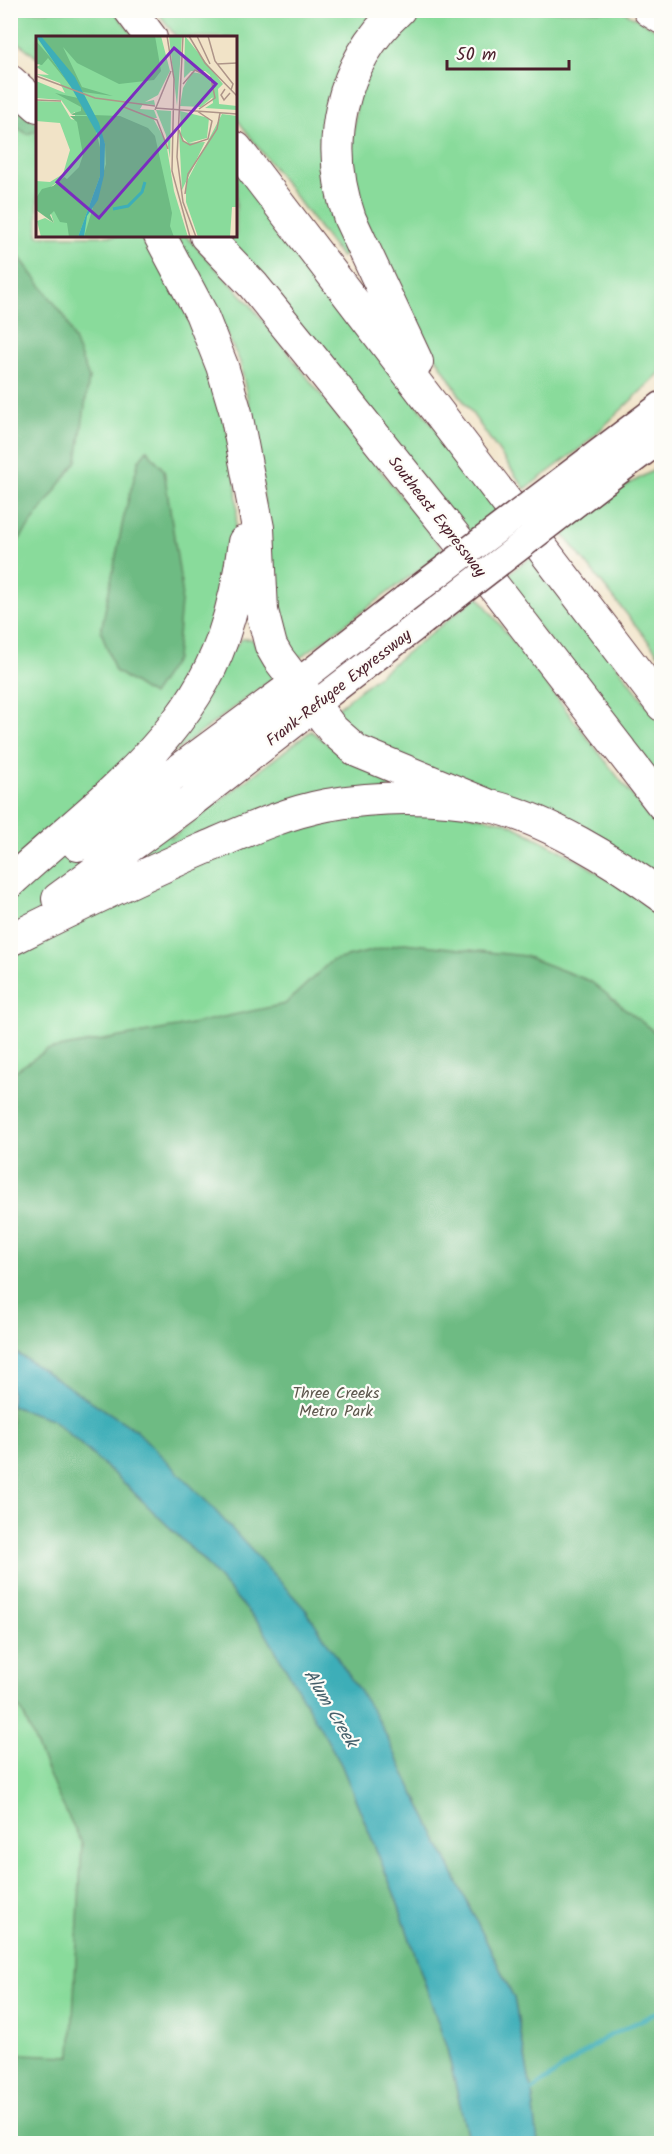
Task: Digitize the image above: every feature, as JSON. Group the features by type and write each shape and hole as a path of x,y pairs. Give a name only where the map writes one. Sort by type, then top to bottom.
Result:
{"highway":[{"path":"130,10 150,36"},
{"path":"399,10 364,52 347,86 337,132 340,184 350,219 386,300 447,424"},
{"path":"648,10 662,18"},
{"path":"10,65 36,84"},
{"path":"10,81 36,104"},
{"path":"237,149 662,705"},
{"path":"161,237 201,313 222,366 236,413 258,528 262,611 267,632 278,658 305,694 339,737 357,751 490,806 516,814 586,847 662,896"},
{"name":"Southeast Expressway","path":"207,237 253,285 316,363 469,554 662,804"},
{"path":"10,882 120,783 154,748 195,694 222,642 238,587 249,487"},
{"path":"622,654 662,683"},
{"name":"Frank-Refugee Expressway","path":"10,894 305,694"},
{"name":"Frank-Refugee Expressway","path":"10,932 103,868 305,694"},
{"path":"10,940 140,876 249,829 305,811 376,800 420,799 490,806"}],"main road":[{"name":"Frank-Refugee Expressway","path":"305,694 405,599 662,405"},
{"name":"Frank-Refugee Expressway","path":"305,694 423,621 662,438"}],"green space":[{"path":"10,11 114,11 134,36 36,36 36,57 11,36"},
{"path":"157,11 384,11 340,74 352,252 341,257 237,119 237,36 175,36"},
{"path":"416,11 623,11 661,32 661,372 582,447 525,489 462,399 399,298 347,182 360,77 387,36"},
{"path":"10,101 36,122 36,131 27,134 11,123"},
{"name":"Three Creeks Metro Park","path":"11,123 27,133 36,131 36,237 141,237 177,294 193,328 219,402 229,439 235,474 237,507 229,577 225,657 242,639 252,639 276,676 168,757 171,838 311,731 348,759 405,782 306,822 366,809 450,811 506,822 577,859 661,914 662,2143 58,2143 20,2055 11,2143"},
{"path":"237,169 498,510 468,535 227,237 237,237"},
{"path":"174,237 187,237 249,303 444,551 301,657 292,657 275,626 260,459 240,362 207,294"},
{"path":"11,246 65,317 89,378 77,461 11,551"},
{"path":"147,450 164,470 182,590 176,659 152,695 115,671 101,631 124,516 139,460"},
{"path":"661,466 661,657 561,532 615,492"},
{"path":"533,556 661,723 661,785 501,579"},
{"path":"478,596 661,833 661,885 345,732 336,709"},
{"path":"404,943 525,956 590,981 661,1037 661,2143 538,2143 533,2099 514,1998 379,1721 42,1371 11,1349 11,1074 47,1050 177,1027 285,1004 331,961"},
{"path":"11,1406 52,1419 124,1483 201,1558 262,1627 341,1764 396,1898 447,2049 469,2143 11,2143 20,2054 71,2056 82,1843 57,1794 22,1711 11,1703"}],"water":[{"name":"Alum Creek","path":"10,1349 136,1430 210,1505 306,1610 379,1721 514,1998 533,2099 538,2143 469,2143 447,2049 396,1898 341,1764 262,1627 201,1558 124,1483 52,1419 11,1406"}],"waterway":[{"path":"527,2094 605,2038 662,2010"}]}
